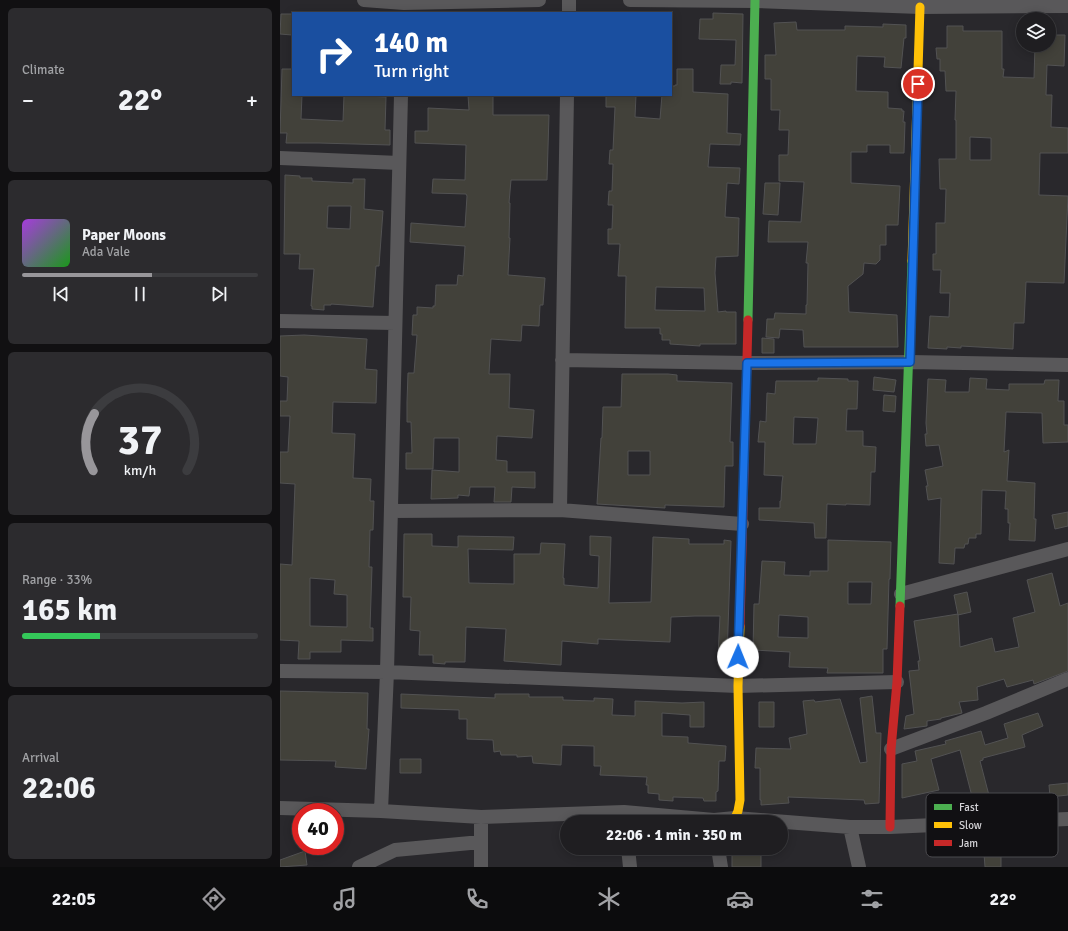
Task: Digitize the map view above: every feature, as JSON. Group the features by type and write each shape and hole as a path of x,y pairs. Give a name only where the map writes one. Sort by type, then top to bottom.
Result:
{"street":[{"path":"364,0 403,5 539,0"},
{"path":"569,0 569,12"},
{"path":"630,0 755,1 920,7 1068,6"},
{"path":"736,815 740,800 738,686 755,1"},
{"path":"890,827 891,749 897,682 902,594 920,7"},
{"path":"381,811 387,672 401,96"},
{"path":"560,510 567,96"},
{"path":"280,158 399,163"},
{"path":"280,321 395,323"},
{"path":"562,360 747,363 910,362 1068,365"},
{"path":"391,511 560,510 742,524"},
{"path":"902,594 1068,549"},
{"path":"280,671 387,672 738,686 897,682"},
{"path":"891,749 986,713 1068,679"},
{"path":"280,808 381,811 481,817 560,817"},
{"path":"481,817 481,867"},
{"path":"1058,819 1068,819"},
{"path":"788,822 850,827 926,825"},
{"path":"850,827 859,867"},
{"path":"359,867 395,850 480,842"},
{"path":"629,855 630,867"},
{"path":"719,855 721,867"}],"building":[{"path":"713,13 743,14 742,83 731,82 731,84 720,84 721,65 735,65 736,40 699,39 700,19 713,19"},
{"path":"281,14 292,14 292,35 280,34"},
{"path":"796,22 797,30 845,30 845,26 883,27 883,24 906,25 906,38 904,38 901,68 884,67 885,57 857,56 856,91 888,92 888,108 902,109 902,111 904,111 904,153 890,153 890,145 867,145 867,152 851,152 851,183 900,186 898,225 886,225 886,245 880,245 880,260 876,264 864,263 863,274 848,286 849,312 897,315 898,347 804,347 803,330 780,329 779,338 766,337 767,319 774,319 775,313 806,314 807,305 808,263 806,263 808,242 768,242 769,221 801,222 804,182 779,181 779,155 788,155 789,130 779,130 780,110 771,110 771,79 765,79 765,55 776,55 774,23"},
{"path":"947,26 963,26 963,31 1002,31 1003,77 1034,78 1035,52 1056,52 1056,35 1065,35 1064,66 1047,65 1046,95 1052,95 1051,127 1068,128 1068,153 1040,153 1039,195 1068,196 1064,283 1026,282 1024,323 1014,323 1013,349 961,346 961,348 947,347 947,349 928,348 930,316 949,317 950,293 940,293 941,270 933,270 933,254 936,254 936,223 945,223 946,189 940,189 939,159 956,159 956,91 946,91 945,71 940,71 940,59 937,59 936,48 947,48","holes":["970,137 991,138 991,160 970,160"]},
{"path":"282,69 292,69 292,96 302,96 301,119 343,121 344,96 386,97 385,130 390,130 390,145 286,143 287,133 280,133"},
{"path":"677,69 693,69 693,92 728,94 727,133 741,134 740,145 710,144 708,167 740,168 739,184 727,183 725,217 739,218 738,256 716,257 715,273 718,312 736,312 736,344 700,344 700,346 670,344 670,340 662,340 660,328 625,328 626,276 618,276 620,244 608,244 608,229 612,229 613,205 608,205 609,191 612,191 613,164 609,164 610,150 613,150 615,107 606,107 606,96 636,96 635,117 660,119 662,96 672,96 672,86 677,85","holes":["656,287 704,288 705,311 655,310"]},
{"path":"468,96 493,96 493,115 549,115 547,180 511,180 509,203 510,238 508,275 545,278 543,305 540,305 539,326 522,325 521,341 491,339 489,374 510,374 509,408 534,410 532,438 497,436 496,460 507,461 507,472 535,472 535,488 512,487 511,502 494,502 495,487 470,487 469,496 458,495 458,498 431,499 432,470 459,472 459,438 434,438 433,469 406,469 406,453 412,453 411,422 407,422 407,402 408,373 414,373 417,335 412,335 413,315 417,315 417,307 433,308 433,306 435,306 436,285 457,285 458,275 463,276 465,246 410,242 411,223 465,227 467,196 466,194 432,193 433,179 465,180 466,145 415,143 415,131 428,131 428,108 469,110"},
{"path":"285,175 300,176 300,178 312,178 312,181 353,183 353,179 365,179 364,209 383,211 379,266 376,266 373,307 331,304 324,305 324,310 312,309 314,269 299,269 300,254 284,254","holes":["328,206 351,206 350,229 327,228"]},
{"path":"765,183 780,183 778,215 763,214"},
{"path":"304,335 367,339 365,369 377,370 376,403 333,402 332,433 355,434 353,478 371,479 370,501 374,501 373,530 370,530 369,567 372,567 370,628 373,628 373,641 341,640 341,652 310,652 310,659 298,659 299,641 280,640 280,564 292,565 295,484 280,483 280,452 288,452 290,416 280,416 280,401 287,401 288,377 280,376 280,336","holes":["310,578 335,580 334,594 347,595 347,627 310,626"]},
{"path":"762,338 774,339 774,353 762,353"},
{"path":"622,374 668,374 677,375 677,381 732,383 730,442 733,442 733,466 725,466 724,507 665,505 665,508 597,504 603,407 621,407","holes":["628,451 650,451 650,475 628,475"]},
{"path":"874,377 896,380 894,392 873,390"},
{"path":"818,378 848,379 848,381 858,381 857,409 847,409 846,431 863,431 863,446 876,447 875,472 871,472 870,505 827,504 826,538 815,538 814,523 759,520 759,508 780,508 783,476 764,475 765,442 758,442 760,421 766,422 767,393 775,394 776,381 818,381","holes":["794,417 818,418 816,444 793,444"]},
{"path":"970,378 987,379 986,389 1009,390 1009,384 1044,384 1045,380 1059,380 1058,401 1064,401 1064,425 1068,425 1068,442 1043,443 1042,413 1006,412 1004,452 1009,450 1007,481 1035,483 1035,541 1009,540 1010,523 1008,523 1008,509 1005,509 1006,491 982,490 981,534 976,534 976,538 969,538 968,544 965,544 964,548 955,548 954,564 939,563 941,498 928,500 926,486 928,486 925,470 943,466 939,445 926,446 925,434 927,434 928,379 946,380 945,392 969,392"},
{"path":"884,395 896,396 895,412 883,411"},
{"path":"1068,512 1068,526 1055,529 1052,515"},
{"path":"404,534 432,534 432,546 458,547 458,536 514,537 513,550 468,549 469,583 514,584 514,554 540,554 541,543 565,544 564,585 598,588 599,556 590,555 590,536 611,537 609,603 651,602 653,537 689,539 689,544 724,544 724,540 731,541 727,657 718,657 720,616 695,616 671,617 670,642 598,639 598,644 562,641 561,665 504,661 506,629 466,627 465,662 445,662 445,664 433,663 433,655 419,655 420,631 410,630 411,597 403,597"},
{"path":"828,540 891,542 887,649 883,649 883,673 827,673 828,668 789,667 790,652 753,650 754,604 759,604 762,561 785,562 784,575 810,576 810,571 828,571","holes":["848,582 872,582 871,604 848,604","779,615 808,617 808,638 778,637"]},
{"path":"1052,573 1060,606 1068,603 1068,671 1034,684 1033,680 1007,687 1004,679 977,687 978,700 959,702 962,713 927,721 927,726 904,729 906,716 914,714 909,671 919,670 918,661 920,661 914,621 958,614 960,647 992,638 995,652 1019,647 1013,618 1035,612 1027,580"},
{"path":"967,592 971,612 958,615 954,595"},
{"path":"280,691 368,693 367,729 369,729 366,769 335,767 336,761 280,760"},
{"path":"401,694 495,698 495,694 529,694 529,697 563,697 563,700 594,701 594,698 613,699 612,715 635,716 635,701 682,703 704,702 704,727 690,727 690,715 662,713 662,736 688,737 688,743 726,746 725,761 719,761 718,791 716,792 716,801 704,801 703,798 673,797 673,801 659,800 659,794 648,793 648,785 646,785 647,777 600,775 601,766 594,766 594,746 562,745 561,765 533,763 532,756 517,757 517,755 501,755 500,751 494,752 493,740 467,739 467,719 459,719 459,710 401,708"},
{"path":"872,696 876,733 881,733 879,803 865,804 864,800 788,797 789,803 761,805 760,768 755,768 756,748 791,749 789,738 807,734 803,701 814,700 815,702 840,699 860,763 867,762 860,698"},
{"path":"759,702 774,702 774,727 759,727"},
{"path":"1038,713 1043,726 1022,735 1025,747 983,758 983,760 980,761 988,793 971,793 960,750 931,759 939,790 902,798 902,764 917,761 915,751 946,744 945,741 981,731 985,745 1008,738 1004,724"},
{"path":"400,759 421,759 421,773 400,773"},
{"path":"1068,783 1068,795 1058,796 1058,793 1050,793 1049,785"},
{"path":"294,855 306,855 307,865 280,867 280,860"},
{"path":"732,855 761,855 761,867 732,867"},
{"path":"984,857 1001,857 1001,867 985,867"}],"traffic: fast":[{"path":"748,320 755,0"},
{"path":"900,606 912,261"}],"traffic: slow":[{"path":"912,261 920,7"},
{"path":"736,815 740,800 738,686 740,626"}],"traffic: jam":[{"path":"740,626 748,320"},
{"path":"890,827 891,749 897,682 900,606"}],"route":[{"path":"738,657 747,363 910,362 918,84"}]}
